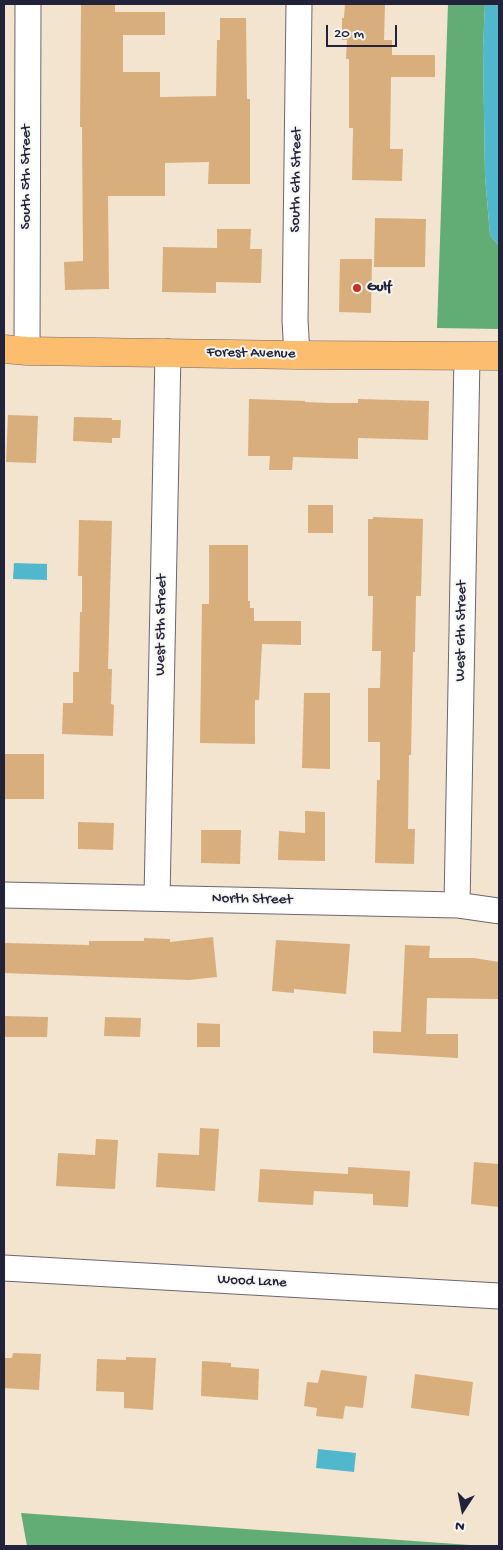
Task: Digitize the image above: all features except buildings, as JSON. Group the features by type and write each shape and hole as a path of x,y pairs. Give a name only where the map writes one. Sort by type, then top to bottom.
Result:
{"main road":[{"name":"Forest Avenue","path":"15,350 296,355 499,356"}],"street":[{"name":"South 5th Street","path":"15,350 28,4"},
{"name":"South 6th Street","path":"296,355 299,4"},
{"name":"West 5th Street","path":"157,898 168,352"},
{"name":"West 6th Street","path":"457,905 467,356"},
{"name":"North Street","path":"4,895 457,905 499,911"},
{"name":"Wood Lane","path":"4,1268 499,1296"}],"green space":[{"path":"448,4 485,4 483,49 485,176 490,235 499,246 499,329 437,328"},
{"path":"21,1513 484,1546 27,1546"}],"water":[{"path":"485,4 499,4 499,246 490,235 485,176 483,49"},
{"path":"14,563 47,564 47,580 13,579"},
{"path":"318,1449 356,1453 354,1472 316,1468"}],"place":[{"name":"Gulf","path":"357,288"}]}
